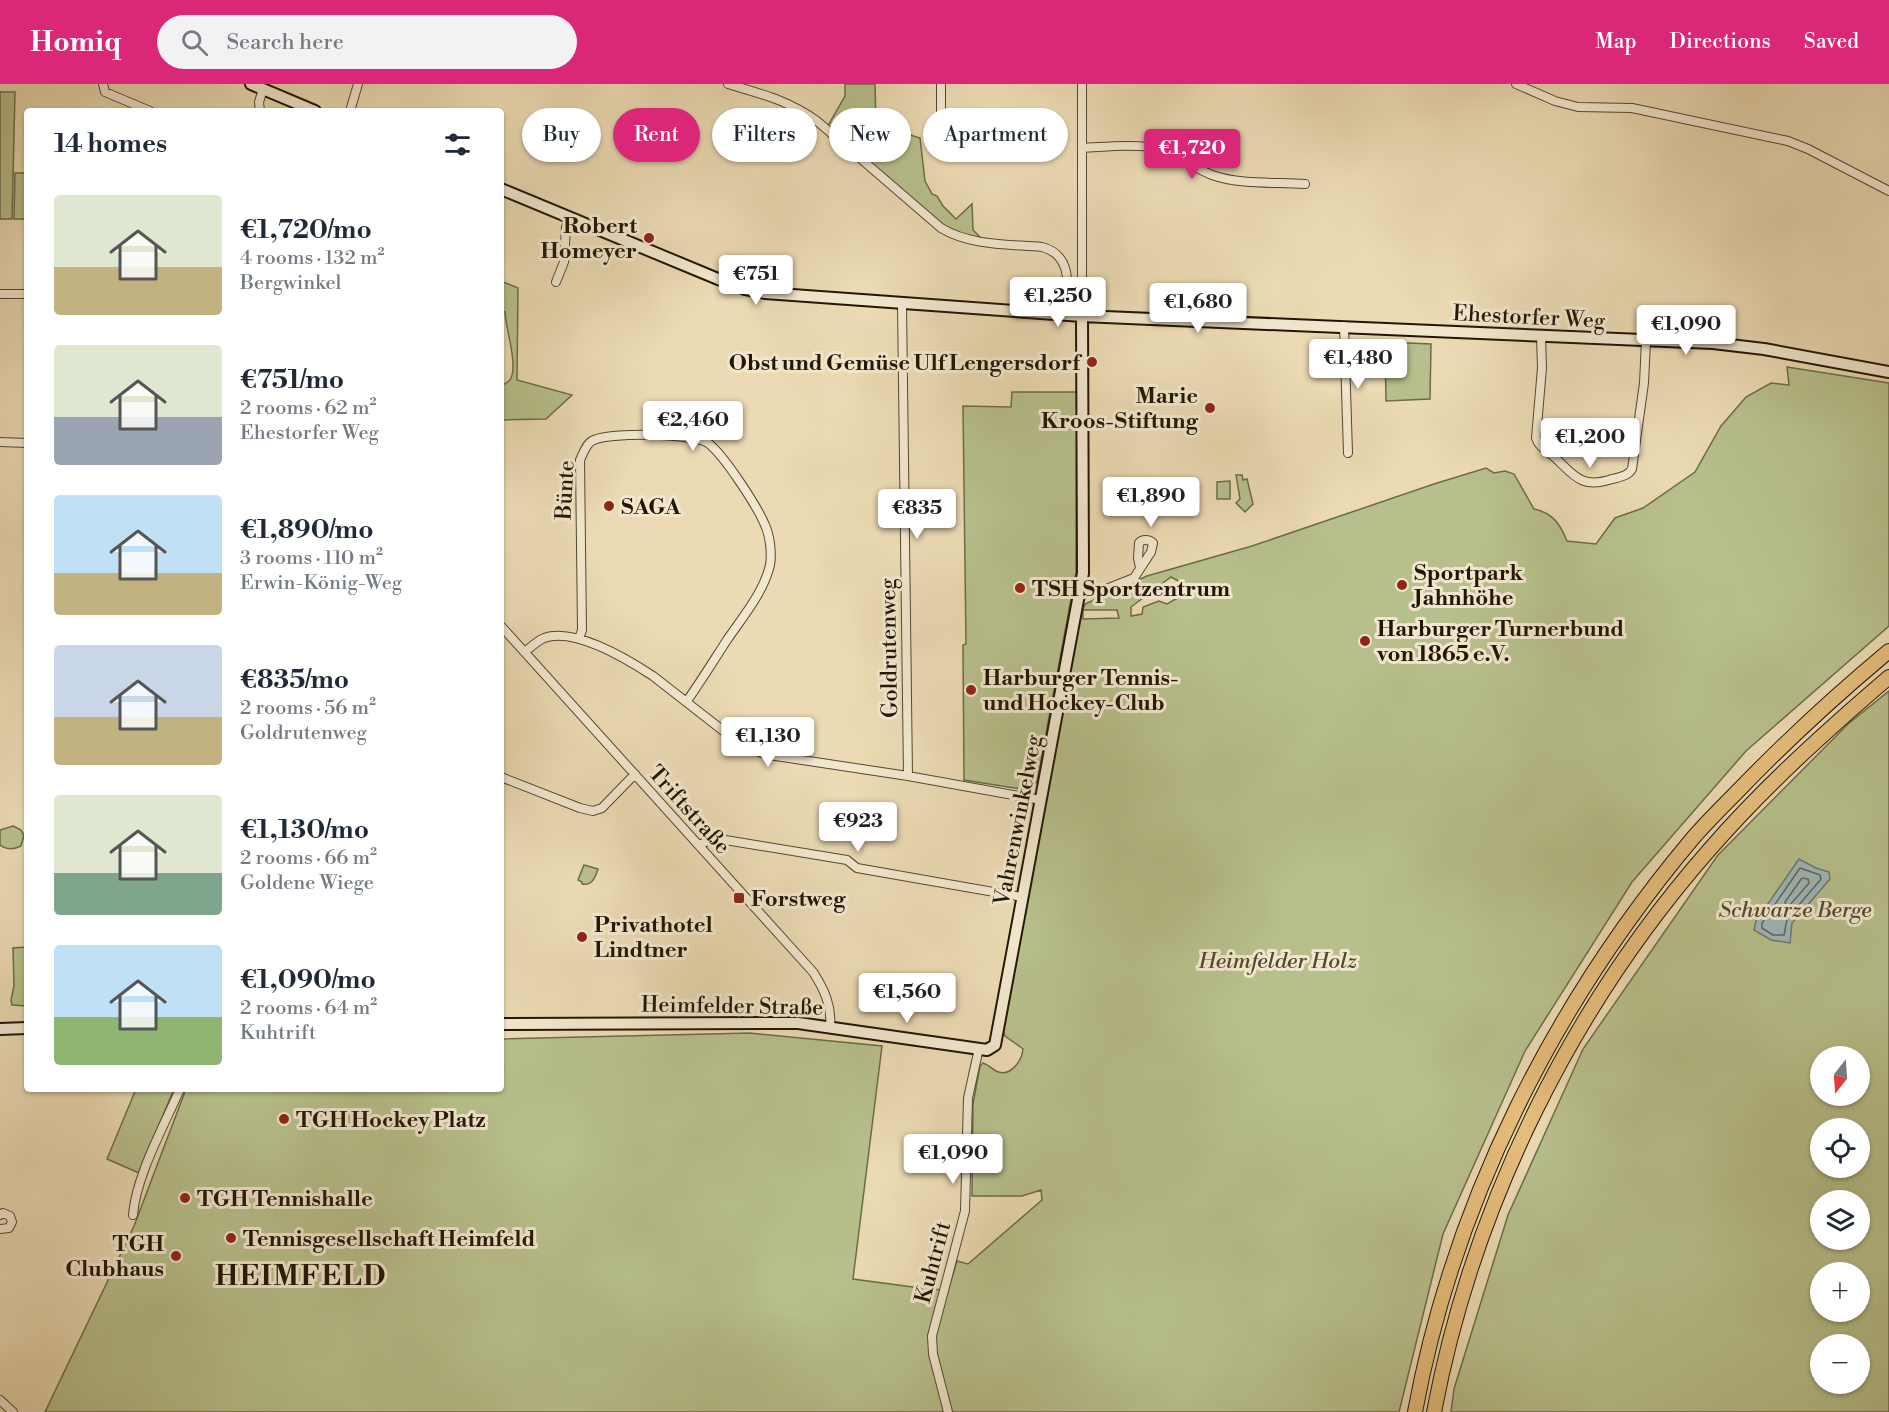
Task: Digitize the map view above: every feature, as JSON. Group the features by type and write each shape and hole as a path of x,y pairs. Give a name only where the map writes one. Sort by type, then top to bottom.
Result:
{"highway":[{"path":"1414,1412 1449,1276 1480,1190 1512,1117 1571,1007 1622,930 1694,837 1770,758 1829,702 1889,651"},
{"path":"1434,1412 1456,1318 1496,1199 1547,1089 1590,1012 1637,940 1710,849 1769,786 1889,677"}],"main road":[{"path":"251,84 308,108"},
{"name":"Ehestorfer Weg","path":"504,190 745,289 776,294 1082,316 1698,342 1753,347 1889,372"},
{"name":"Vahrenwinkelweg","path":"995,1045 1083,573 1082,316"},
{"name":"Heimfelder Straße","path":"504,1024 798,1023 989,1050 995,1045"},
{"path":"0,1029 24,1028"}],"street":[{"path":"103,84 105,92 143,108"},
{"path":"351,108 358,84"},
{"path":"728,84 800,109 941,228 953,235 970,241 1053,249 1059,255 1066,270 1068,315"},
{"path":"941,84 941,108"},
{"path":"1082,84 1082,316"},
{"path":"1516,84 1555,101 1578,107 1632,108 1788,141 1889,191"},
{"path":"260,108 263,89"},
{"path":"1082,148 1148,147 1160,149 1222,178 1305,184"},
{"path":"556,282 564,262 566,227 570,218"},
{"path":"0,294 24,294"},
{"name":"Goldrutenweg","path":"902,303 908,776"},
{"path":"1344,326 1348,453"},
{"path":"1540,336 1542,368 1536,438 1538,444 1571,475 1583,481 1595,483 1628,474 1632,469 1644,383 1646,341"},
{"name":"Bünte","path":"579,639 582,630 580,460 589,442 610,436 670,435 681,435 707,442 735,477 765,526 769,539 770,565 765,579 744,615 687,701"},
{"path":"0,442 24,443"},
{"path":"1080,594 1096,593 1115,587 1134,578 1140,568"},
{"name":"Triftstraße","path":"504,629 813,972 824,991 830,1008 830,1026"},
{"path":"525,652 547,638 565,636 579,639 639,666 744,747 769,755 908,776 1041,800"},
{"path":"504,778 593,811 602,808 634,774"},
{"path":"700,845 713,838 847,860 857,868 1022,897"},
{"name":"Kuhtrift","path":"948,1412 948,1404 933,1354 932,1336 965,1211 968,1098 979,1048"},
{"path":"133,1215 135,1198 142,1177 179,1092"},
{"path":"0,1215 3,1213 10,1216 12,1222 9,1228 0,1229"},
{"path":"0,1400 13,1412"}],"green space":[{"path":"845,84 875,84 876,108 838,108 845,96"},
{"path":"0,92 15,92 12,219 0,219"},
{"path":"911,135 920,138 925,181 932,194 937,196 956,219 972,204 973,230 985,242 953,235 866,162 911,162"},
{"path":"15,173 24,173 24,219 14,219"},
{"path":"504,282 518,288 517,380 572,395 546,419 504,420 504,384 509,381 513,367 505,312"},
{"path":"1385,342 1431,344 1430,399 1386,401"},
{"name":"Heimfelder Holz","path":"1787,367 1889,383 1889,626 1746,751 1632,882 1525,1051 1443,1234 1399,1412 45,1412 134,1226 185,1092 504,1092 504,1039 750,1033 882,1046 853,1279 948,1290 957,1261 968,1264 1042,1200 1041,1190 1022,1196 972,1196 973,1104 980,1066 983,1063 1001,1073 1006,1072 1018,1063 1022,1054 1023,1049 1005,1036 1002,1028 1080,617 1085,604 1147,576 1252,546 1486,468 1494,473 1505,471 1514,474 1534,509 1551,516 1562,529 1567,541 1596,544 1615,518 1643,508 1695,472 1721,426 1746,397 1771,383 1789,385","holes":["1171,577 1184,584 1179,591 1183,595 1167,604 1159,601 1143,607 1142,614 1131,616 1131,607","1083,610 1117,610 1119,618 1083,619"]},
{"name":"TSH Sportzentrum","path":"1012,392 1077,392 1076,572 1037,782 1028,790 964,780 963,645 966,644 963,406 1011,407"},
{"path":"1236,475 1242,475 1243,480 1247,479 1253,504 1245,512 1236,503 1240,499"},
{"path":"1230,481 1230,499 1217,499 1217,482"},
{"name":"Schwarze Berge","path":"1889,691 1889,1412 1451,1412 1454,1389 1508,1215 1583,1049 1718,855 1848,724"},
{"path":"13,826 21,830 24,835 21,846 13,849 5,848 0,845 0,830"},
{"path":"584,865 598,869 593,881 588,884 582,884 578,880"},
{"path":"24,947 24,1006 12,1005 11,1000 14,986 13,948"},
{"path":"135,1092 173,1092 139,1173 107,1159"}],"water":[{"path":"1799,859 1829,872 1830,879 1792,923 1790,943 1771,940 1754,930 1756,921"}],"place":[{"name":"Robert Homeyer","path":"649,238"},
{"name":"Obst und Gemüse Ulf Lengersdorf","path":"1092,362"},
{"name":"Marie Kroos-Stiftung","path":"1210,408"},
{"name":"SAGA","path":"609,506"},
{"name":"Sportpark Jahnhöhe","path":"1402,585"},
{"name":"TSH Sportzentrum","path":"1020,588"},
{"name":"Harburger Turnerbund von 1865 e.V.","path":"1365,641"},
{"name":"Harburger Tennis- und Hockey-Club","path":"971,690"},
{"name":"Forstweg","path":"739,898"},
{"name":"Privathotel Lindtner","path":"582,937"},
{"name":"TGH Hockey Platz","path":"284,1119"},
{"name":"TGH Tennishalle","path":"185,1198"},
{"name":"Tennisgesellschaft Heimfeld","path":"231,1238"},
{"name":"TGH Clubhaus","path":"176,1256"}],"district":[{"name":"HEIMFELD","path":"301,1275"}]}
